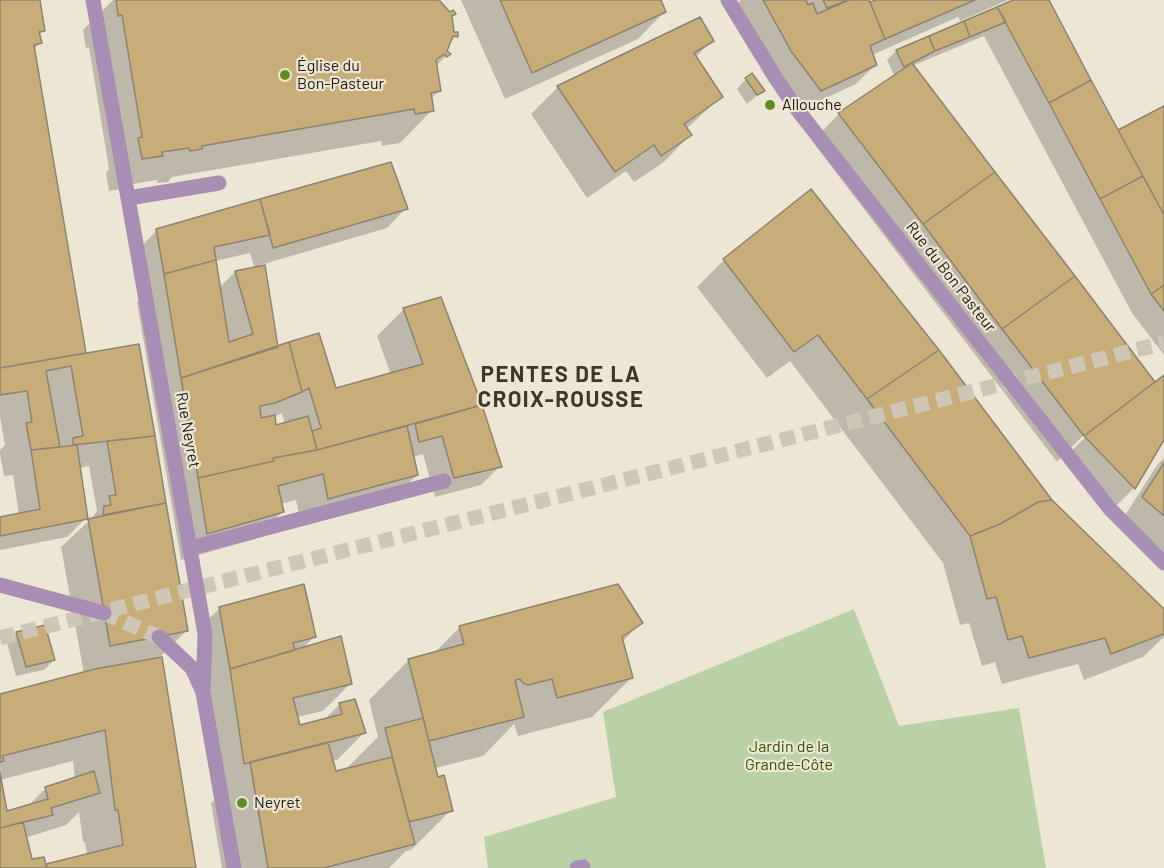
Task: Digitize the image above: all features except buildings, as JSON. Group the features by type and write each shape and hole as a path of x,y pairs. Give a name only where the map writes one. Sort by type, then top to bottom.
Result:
{"street":[{"name":"Rue Neyret","path":"93,0 205,634 203,693 234,868"},
{"name":"Rue du Bon Pasteur","path":"728,0 796,108 1110,509 1164,563"},
{"path":"129,198 219,183"},
{"path":"191,548 444,481"},
{"path":"0,585 104,613"},
{"path":"159,637 192,668 203,693"}],"green space":[{"name":"Jardin de la Grande-Côte","path":"854,609 899,726 1019,708 1046,868 488,868 484,837 616,797 603,712"}],"tunnel":[{"path":"0,638 1164,343"},
{"path":"104,613 159,637"}],"place":[{"name":"Église du Bon-Pasteur","path":"285,75"},
{"name":"Allouche","path":"770,105"},
{"name":"Neyret","path":"242,803"}],"district":[{"name":"PENTES DE LA CROIX-ROUSSE","path":"561,388"}]}
